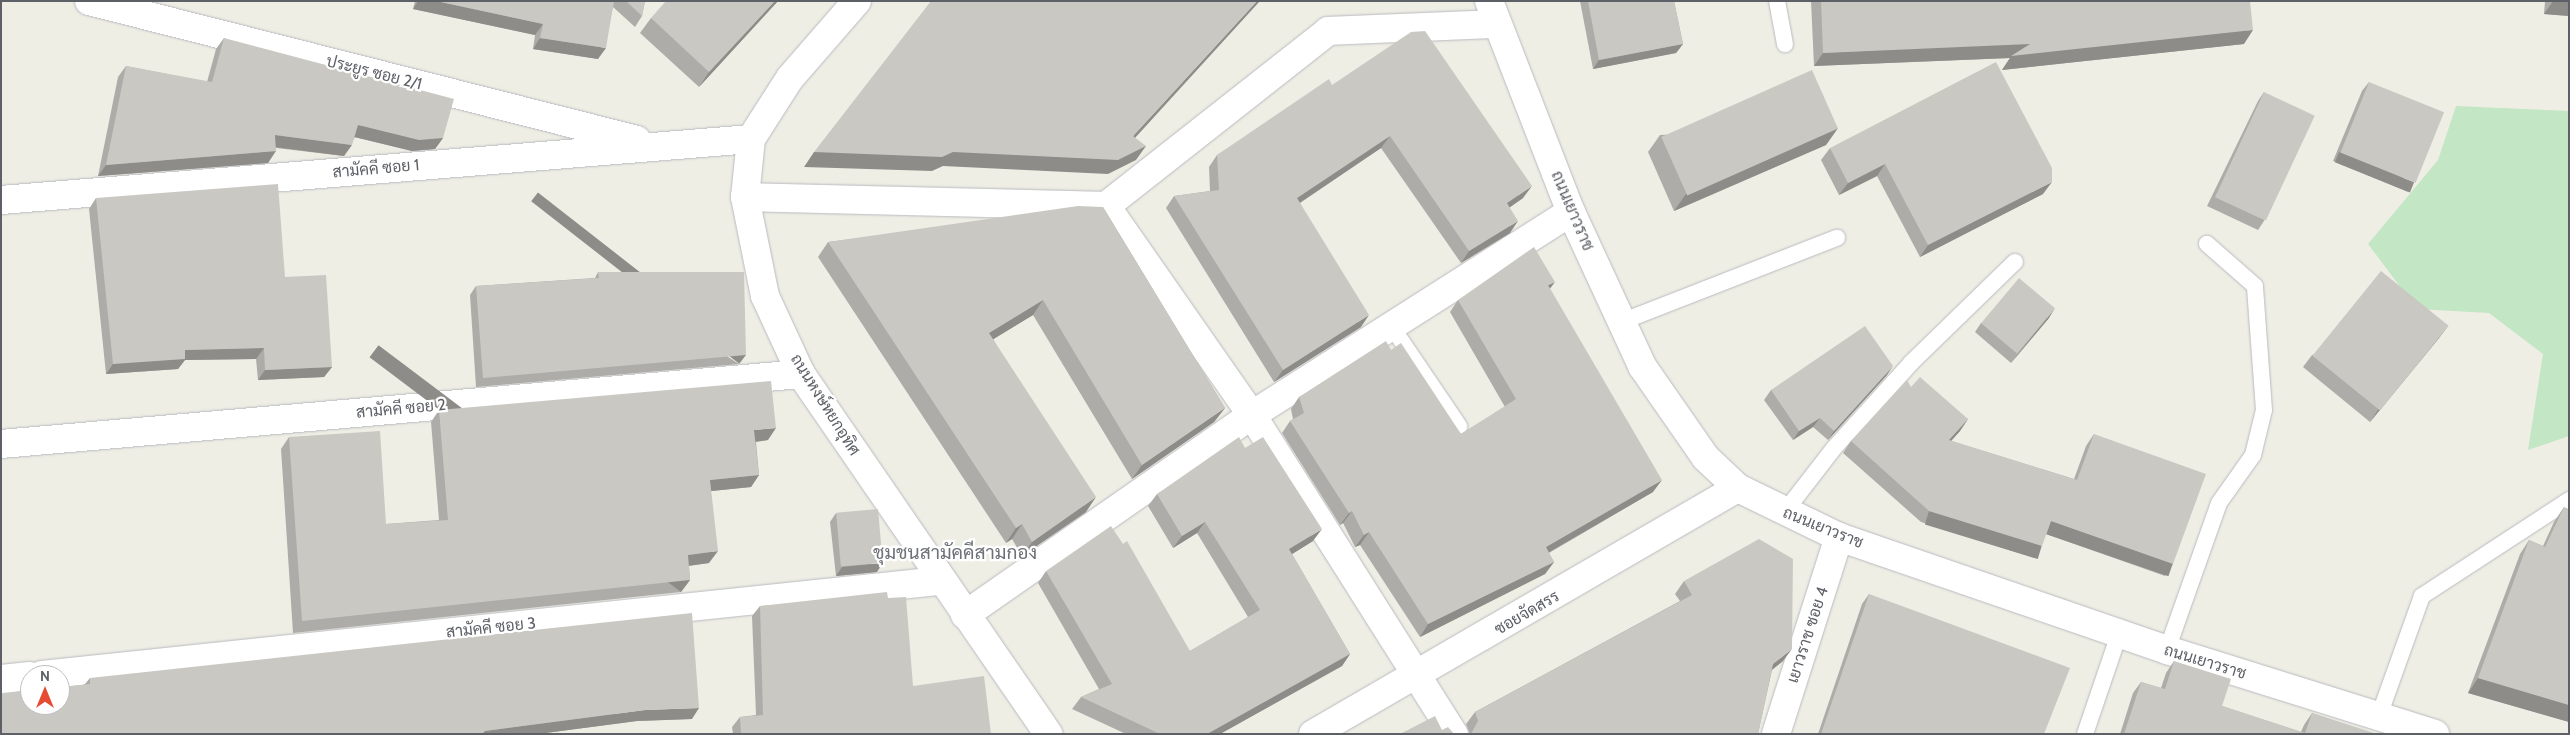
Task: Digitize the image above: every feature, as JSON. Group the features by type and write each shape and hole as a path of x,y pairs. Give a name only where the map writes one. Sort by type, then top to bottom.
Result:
{"street":[{"name":"ประยูร ซอย 2/1","path":"89,1 659,145"},
{"name":"ถนนหงษ์หยกอุทิศ","path":"857,1 790,78 751,139 745,197 765,296 801,374 940,581 1048,734"},
{"path":"745,197 1106,206 1328,31 1493,12"},
{"name":"ถนนเยาวราช","path":"1493,12 1572,212 1621,322 1674,419 1706,458 1738,488 1783,514 1839,537 2167,650 2435,734"},
{"name":"สามัคคี ซอย 1","path":"1,200 751,139"},
{"path":"1106,206 1252,415 1454,734"},
{"path":"965,615 1252,415 1572,212"},
{"name":"สามัคคี ซอย 2","path":"1,444 801,374"},
{"name":"ซอยจัดสรร","path":"1313,734 1418,676 1738,488"},
{"name":"เยาวราช ซอย 4","path":"1776,734 1839,537"},
{"name":"สามัคคี ซอย 3","path":"70,672 940,581"},
{"path":"1,679 20,677"}],"lane":[{"path":"1777,1 1785,44"},
{"path":"1621,322 1837,238"},
{"path":"2167,650 2218,503 2253,455 2264,410 2255,286 2207,244"},
{"path":"1783,514 1834,448 1911,363 2015,262"},
{"path":"1392,327 1459,426"},
{"path":"2379,716 2422,596 2569,500"},
{"path":"2085,734 2119,634"}],"green space":[{"path":"2456,106 2569,111 2569,436 2528,450 2543,354 2489,313 2417,309 2368,244 2438,160"}],"building":[{"path":"436,1 614,1 606,48 540,38 543,24"},
{"path":"626,1 645,1 642,16"},
{"path":"666,1 775,1 709,72 651,18"},
{"path":"931,1 1257,1 1133,136 1146,146 1118,160 953,152 942,157 814,152"},
{"path":"1588,1 1674,1 1683,44 1599,60"},
{"path":"1821,1 2250,1 2253,30 2011,56 2030,44 1823,53"},
{"path":"1425,31 1532,186 1507,203 1518,221 1469,251 1390,136 1297,198 1369,315 1283,370 1174,196 1219,190 1217,155 1329,79 1332,85 1411,32"},
{"path":"224,38 454,99 443,138 419,140 358,125 352,145 275,135 276,151 106,165 126,66 212,82"},
{"path":"1996,62 2052,168 2052,182 1928,245 1885,164 1848,183 1830,148"},
{"path":"1812,70 1838,128 1687,196 1661,137"},
{"path":"2369,82 2444,112 2416,183 2341,152"},
{"path":"2264,92 2315,116 2266,221 2215,197"},
{"path":"278,184 285,277 326,275 332,367 265,370 264,348 185,350 185,359 113,364 96,198"},
{"path":"1078,206 1103,207 1225,408 1142,465 1043,300 989,333 1096,497 1032,542 1022,524 1016,528 828,242"},
{"path":"1534,247 1555,282 1548,285 1662,480 1546,547 1554,562 1428,624 1369,532 1364,535 1352,511 1349,513 1290,421 1304,413 1299,397 1386,341 1391,350 1401,343 1461,434 1516,399 1458,300"},
{"path":"2381,271 2449,326 2380,410 2312,356"},
{"path":"598,272 744,272 746,355 483,378 476,286 599,278"},
{"path":"2019,278 2055,308 2017,353 1981,323"},
{"path":"1865,326 1893,366 1834,431 1820,418 1799,431 1771,390"},
{"path":"1920,377 1968,419 1949,440 2077,480 2094,434 2206,474 2173,564 2051,521 2042,546 1929,511 1851,441 1907,380 1911,387"},
{"path":"771,381 776,428 754,430 759,475 710,480 718,551 688,555 690,580 302,621 289,437 380,431 386,524 448,520 439,410"},
{"path":"1239,437 1245,448 1263,437 1322,529 1289,549 1350,654 1207,734 1160,734 1081,697 1112,684 1046,571 1111,526 1123,544 1127,541 1190,651 1260,610 1205,522 1182,536 1157,494"},
{"path":"2564,507 2569,509 2569,705 2478,678 2529,540 2545,547"},
{"path":"878,509 883,563 841,566 836,513"},
{"path":"1759,539 1793,559 1792,649 1773,664 1758,734 1471,734 1478,721 1475,712 1692,595 1684,581"},
{"path":"887,592 888,598 906,597 913,686 984,676 991,734 741,734 740,717 763,715 760,606"},
{"path":"1869,594 2070,668 2044,734 1821,734"},
{"path":"692,613 699,708 645,710 485,731 482,734 1,734 1,694 20,691 20,715 70,715 70,686 90,684 90,678"},
{"path":"2174,661 2231,679 2222,706 2305,733 2312,713 2374,733 2124,734 2141,682 2165,689"},
{"path":"1435,716 1442,730 1448,727 1454,734 1400,734"}],"district":[{"name":"ชุมชนสามัคคีสามกอง","path":"955,553"}]}
